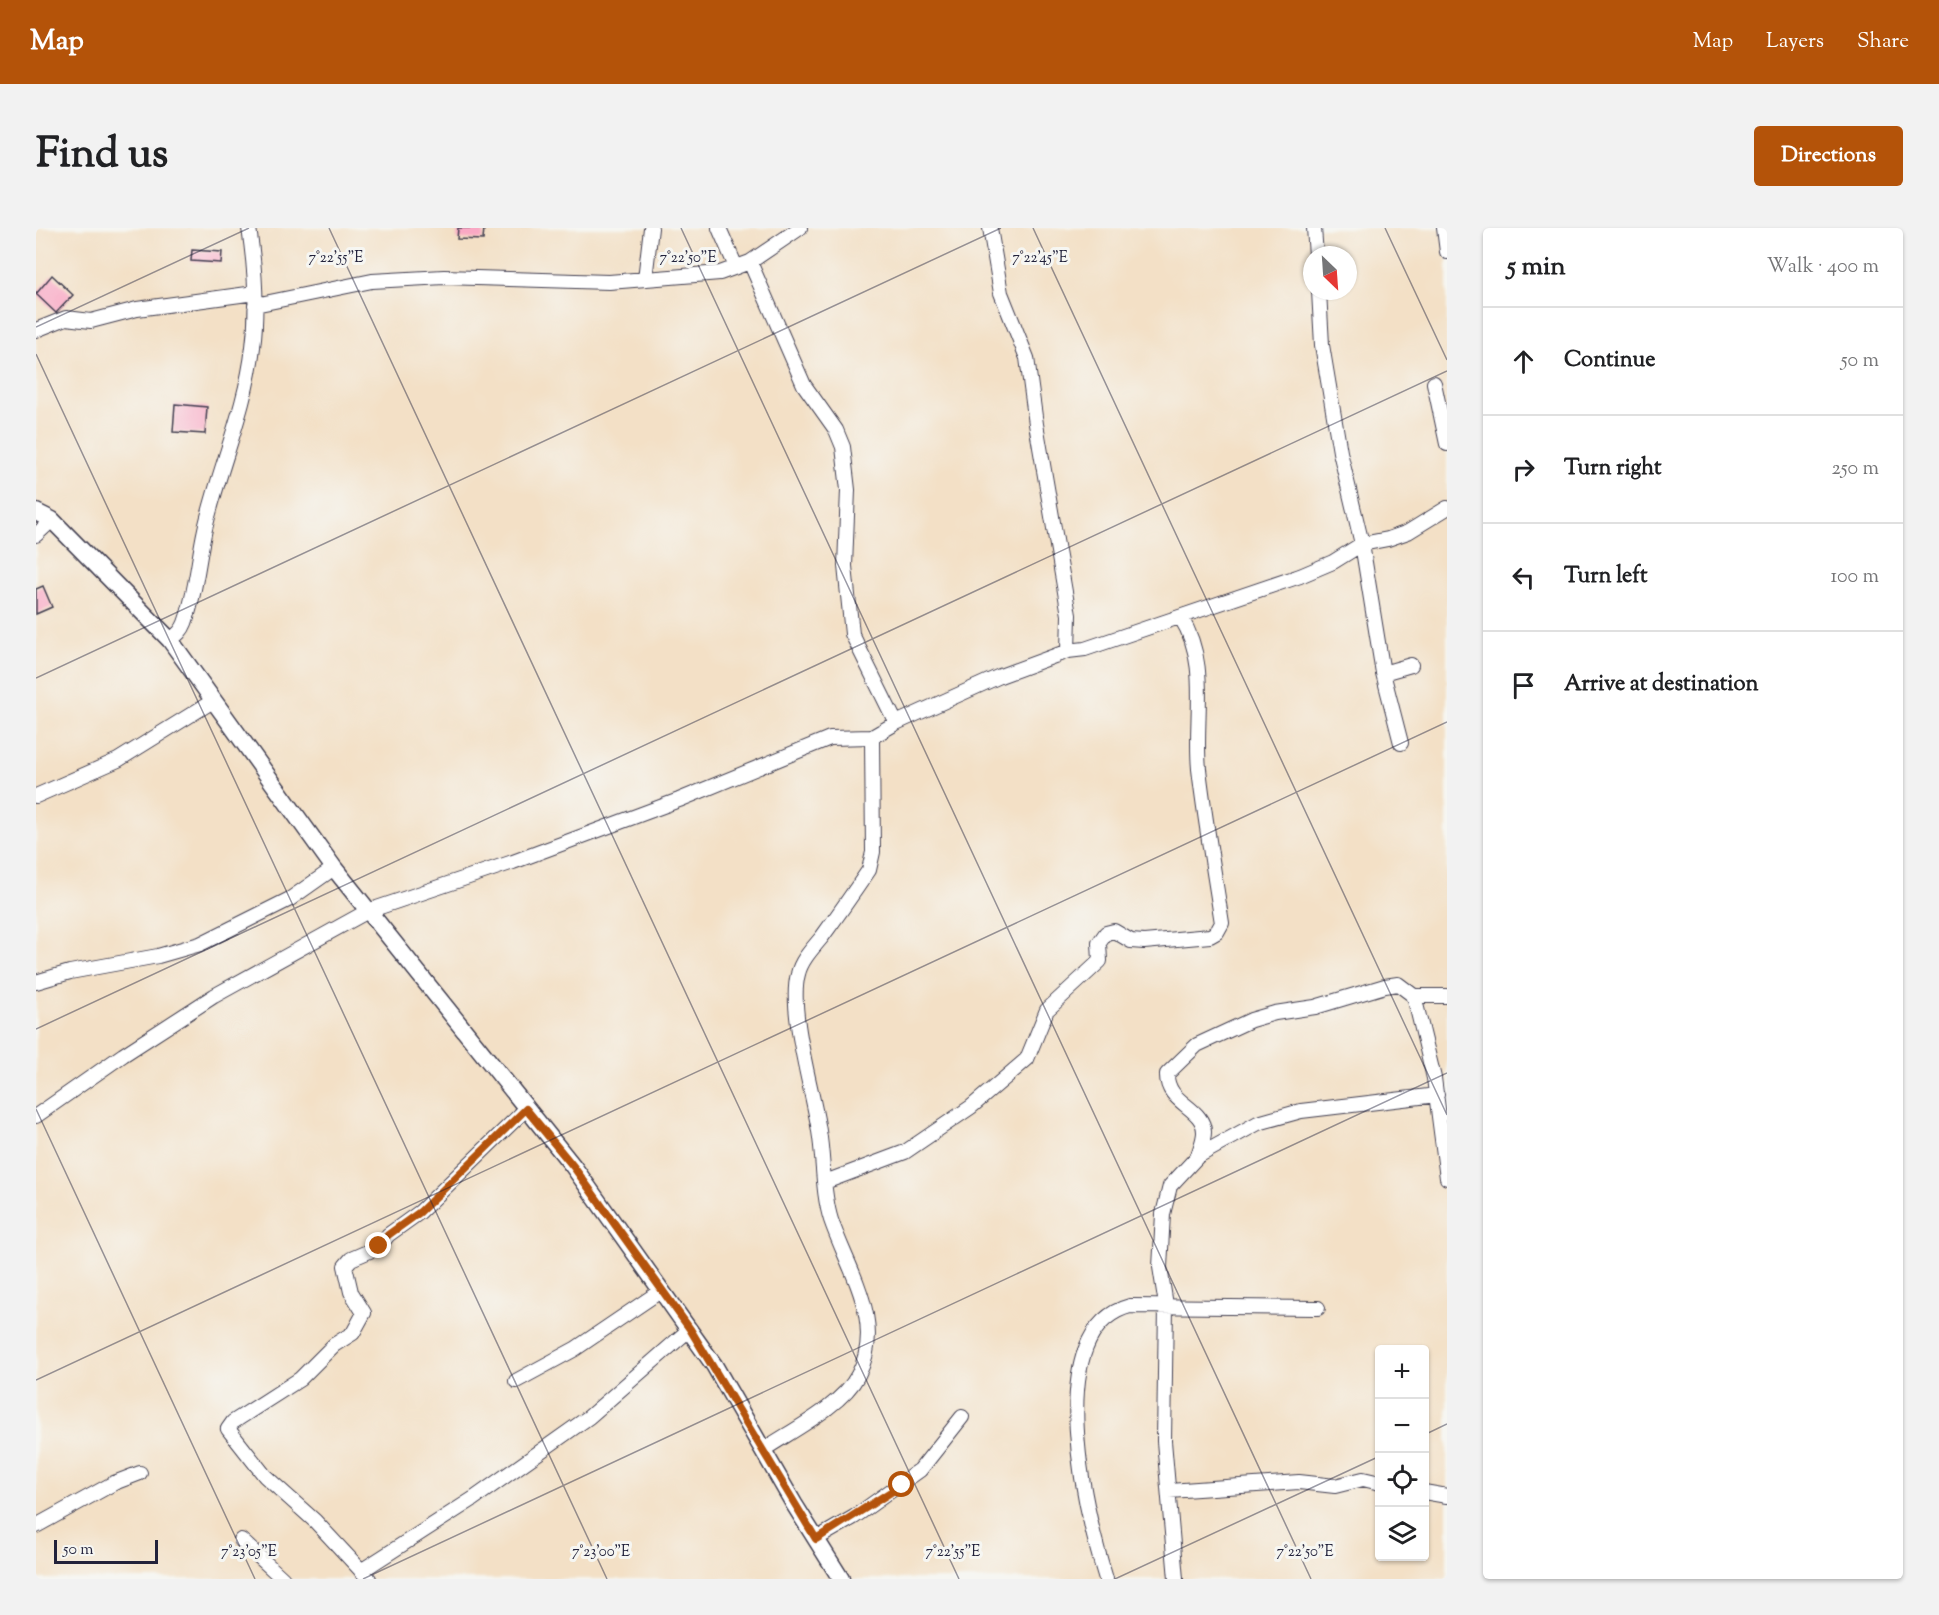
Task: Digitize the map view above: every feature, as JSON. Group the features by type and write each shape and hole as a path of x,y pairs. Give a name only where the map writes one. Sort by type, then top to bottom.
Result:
{"street":[{"path":"170,640 179,634 185,624 196,583 205,530 246,388 253,347 255,299 249,228"},
{"path":"645,279 651,228"},
{"path":"719,228 736,267"},
{"path":"36,330 66,318 90,321 137,309 255,299 372,281 444,277 609,282 720,273 750,262 800,228"},
{"path":"990,228 1001,293 1028,358 1036,424 1069,615 1068,651"},
{"path":"1314,228 1315,246"},
{"path":"1444,228 1447,252"},
{"path":"750,262 804,385 836,430 843,447 848,490 844,566 852,634 896,723"},
{"path":"1319,300 1322,345 1340,452 1362,544 1383,673 1401,743"},
{"path":"1434,383 1447,444"},
{"path":"36,1116 123,1055 214,996 368,911 461,880 679,800 830,738 872,736 1000,676 1068,651 1085,649 1181,618 1300,576 1333,562 1362,544 1398,536 1447,508"},
{"path":"36,512 52,520 170,640 334,868 573,1166 690,1329 841,1579"},
{"path":"36,535 52,520"},
{"path":"825,1182 905,1152 971,1107 1027,1059 1047,1011 1100,961 1099,943 1106,933 1114,931 1131,941 1144,942 1210,936 1217,932 1222,923 1199,767 1197,660 1195,643 1181,618"},
{"path":"1383,673 1411,665"},
{"path":"36,796 118,760 213,701"},
{"path":"763,1450 836,1401 859,1374 866,1354 868,1332 865,1306 831,1219 796,994 797,976 801,964 869,870 873,852 872,736"},
{"path":"36,982 70,972 158,956 200,944 290,899 334,868"},
{"path":"1198,1156 1204,1134 1203,1125 1171,1093 1167,1084 1167,1074 1197,1045 1251,1020 1275,1013 1315,1007 1385,986 1398,984 1414,996 1447,996"},
{"path":"1414,996 1437,1095 1447,1178"},
{"path":"1176,1579 1164,1441 1166,1305 1160,1268 1162,1214 1170,1186 1198,1156 1258,1123 1300,1111 1437,1095"},
{"path":"526,1109 420,1212 388,1235 379,1246 351,1259 345,1266 351,1292 364,1313 353,1333 334,1345 300,1379 233,1422 228,1429 265,1476 315,1521 365,1575 589,1417 690,1329"},
{"path":"516,1381 575,1349 662,1290"},
{"path":"1106,1579 1090,1526 1077,1450 1077,1402 1084,1355 1098,1327 1110,1315 1130,1306 1318,1308"},
{"path":"816,1539 854,1517 920,1470 962,1417"},
{"path":"36,1526 114,1483 140,1473"},
{"path":"1169,1491 1299,1482 1335,1486 1363,1479 1375,1482"},
{"path":"1429,1493 1447,1496"},
{"path":"241,1540 283,1579"}],"building":[{"path":"458,228 484,228 483,240 457,239"},
{"path":"192,250 222,252 221,263 191,261"},
{"path":"52,275 73,295 56,313 36,294"},
{"path":"175,404 207,407 205,434 173,432"},
{"path":"43,586 52,607 36,614 36,589"}],"route":[{"path":"379,1246 386,1241 388,1235 420,1212 526,1109 573,1166 690,1329 714,1365 816,1539 902,1485"}]}
